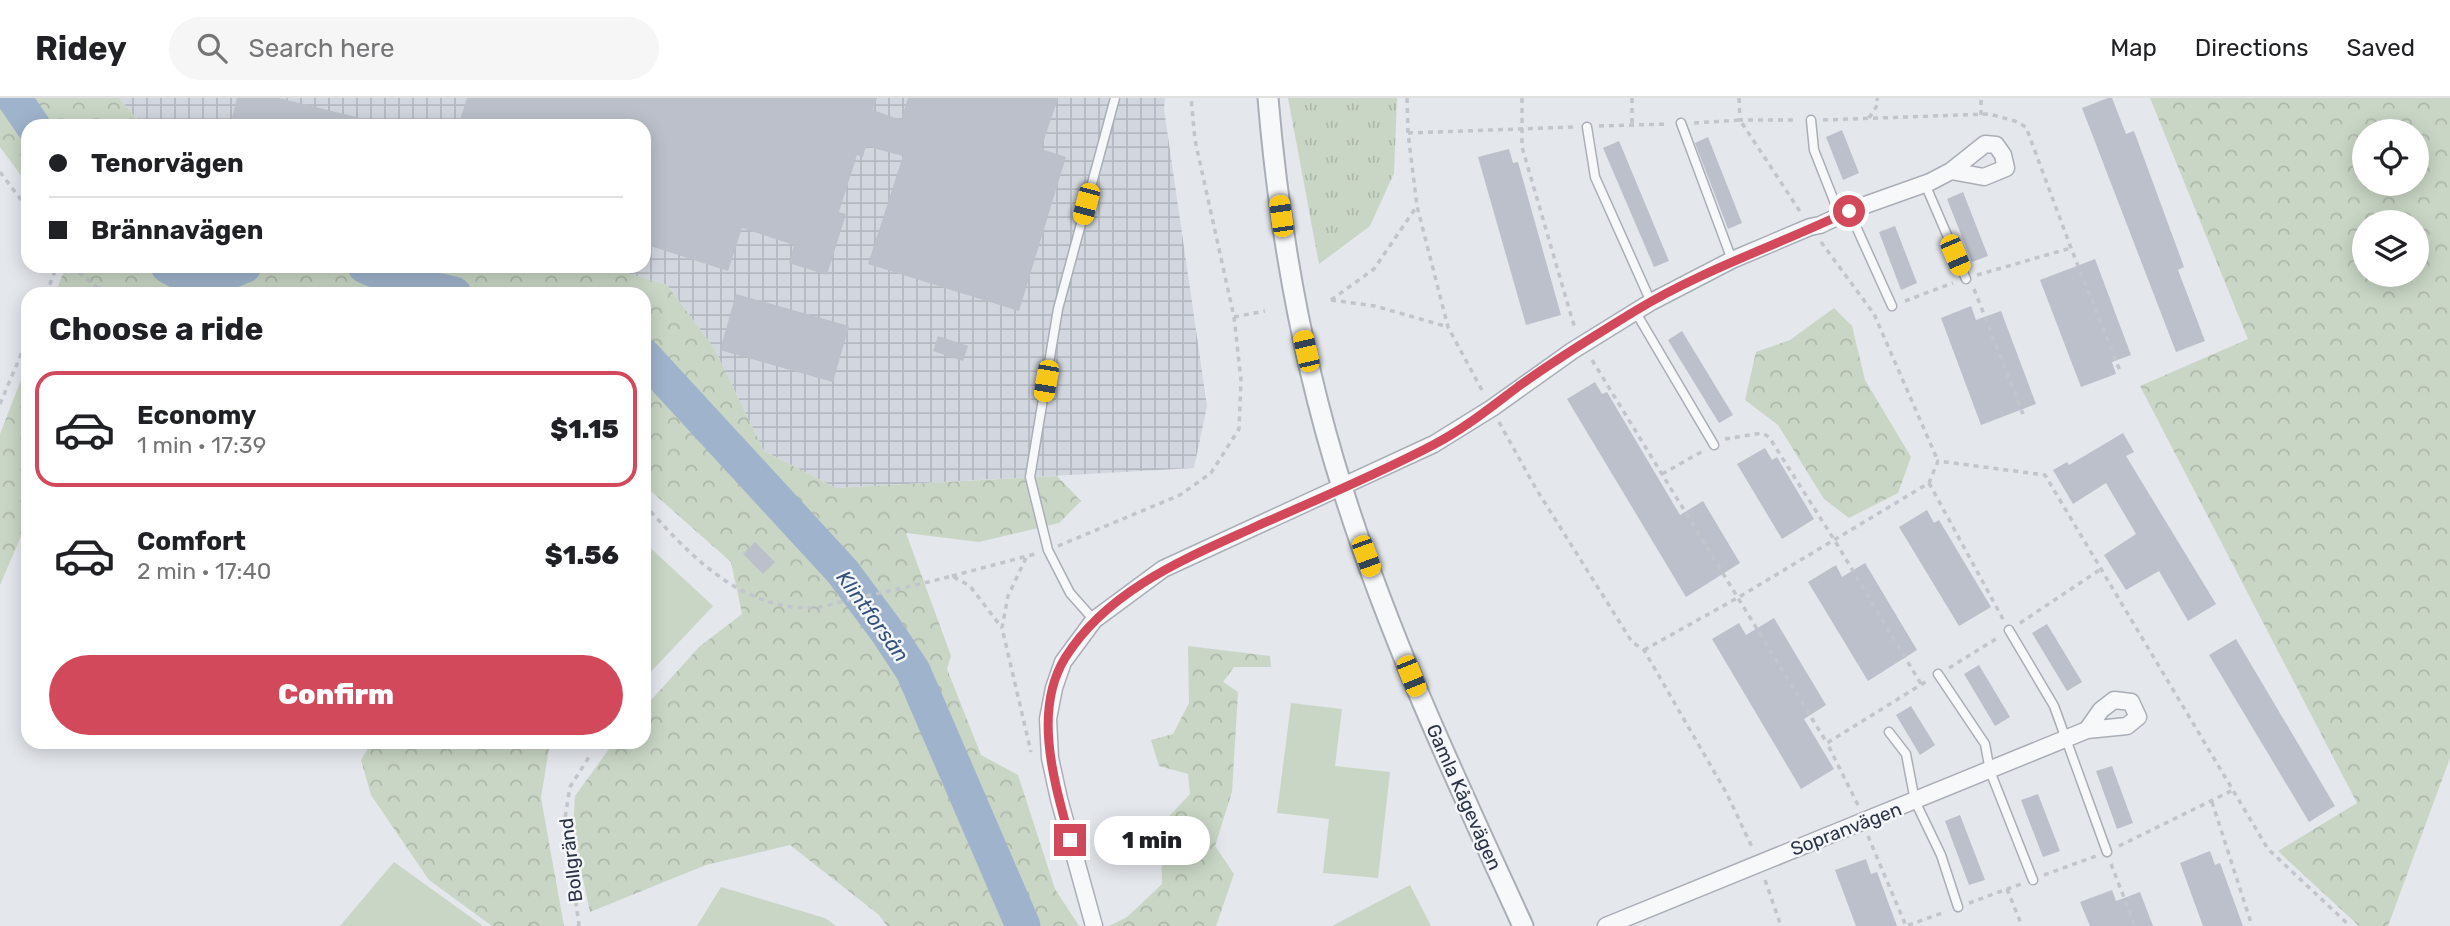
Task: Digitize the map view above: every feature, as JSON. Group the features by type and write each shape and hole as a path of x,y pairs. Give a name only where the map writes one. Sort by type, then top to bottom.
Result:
{"street":[{"name":"Gamla Kågevägen","path":"1268,98 1274,163 1296,307 1316,395 1342,487 1391,625 1437,739 1523,926"},
{"path":"1094,926 1059,799 1050,758 1048,719 1063,662 1094,620 1163,569 1434,444 1651,302 1732,260 1810,227 1925,184 1951,171"},
{"name":"Sopranvägen","path":"1606,926 2087,730"}],"lane":[{"path":"1094,620 1069,593 1048,550 1030,477 1058,309 1115,98"},
{"path":"1811,120 1814,150 1892,306"},
{"path":"1681,123 1732,260"},
{"path":"1587,127 1595,177 1651,302"},
{"path":"1925,184 1968,278"},
{"path":"1634,311 1714,445"},
{"path":"2009,630 2054,706 2107,852"},
{"path":"1938,674 1985,744 1990,771 2033,880"},
{"path":"1889,732 1906,754 1915,802 1941,855 1958,907"}],"path":[{"path":"1064,544 1180,495 1211,472 1239,429 1241,380 1234,317 1195,140 1192,98"},
{"path":"1407,98 1408,132 1417,206 1448,327 1535,487 1632,642 1644,650 1727,794 1760,864 1781,926"},
{"path":"1522,98 1522,147 1574,326 1826,743"},
{"path":"1632,98 1632,125"},
{"path":"1644,650 1835,541 1929,483 1938,461 1874,314 1810,227 1740,120 1739,98"},
{"path":"1869,118 1878,104 1877,98"},
{"path":"1981,98 1981,115"},
{"path":"1408,132 1740,120"},
{"path":"0,172 21,201"},
{"path":"0,185 8,185"},
{"path":"1417,206 1374,269 1331,300 1375,306 1448,327"},
{"path":"80,273 96,287"},
{"path":"1968,278 2023,414"},
{"path":"1234,317 1265,311"},
{"path":"0,404 21,354"},
{"path":"1662,474 1726,438 1762,433 1769,437 1921,685"},
{"path":"1938,461 2045,475 2269,849 2350,926"},
{"path":"1929,483 2009,630"},
{"path":"651,512 686,550 718,578 774,604 808,609 1027,557 1008,596 1002,628 970,586 952,576"},
{"name":"Bollgränd","path":"579,926 565,818 570,787 589,757"},
{"path":"2212,802 2252,926"},
{"path":"2107,852 2135,926"},
{"path":"2007,889 2022,926"}],"shaded area":[{"path":"119,98 1165,98 1164,109 1207,406 1194,468 836,488 764,451 714,348 667,285 627,273 651,273 651,119 137,119"}],"green space":[{"path":"0,98 119,98 137,119 21,119 21,176 0,147"},
{"path":"1288,98 1397,98 1394,173 1370,226 1319,264"},
{"path":"2150,98 2450,98 2450,758 2388,926 2359,926 2278,851 2357,803 2140,386 2248,339"},
{"path":"63,273 627,273 667,285 714,348 764,451 836,488 1057,476 1081,501 1059,523 979,542 906,533 951,656 947,669 981,755 1018,775 1055,889 1079,926 887,926 879,915 790,845 706,865 590,912 573,832 575,796 609,749 651,749 651,700 699,647 742,614 731,562 651,491 651,287 58,287"},
{"path":"1834,308 1852,326 1865,380 1911,457 1898,493 1849,518 1824,499 1778,425 1745,400 1756,352 1790,340"},
{"path":"21,380 21,536 0,585 0,434"},
{"path":"651,548 713,606 651,672"},
{"path":"1188,646 1270,656 1271,667 1234,667 1223,682 1238,692 1232,792 1215,846 1234,874 1216,926 1109,926 1127,917 1162,884 1161,825 1190,794 1188,774 1159,766 1151,740 1173,734 1189,703"},
{"path":"1291,703 1342,709 1335,766 1390,772 1378,878 1323,873 1329,819 1277,813"},
{"path":"368,749 549,749 541,798 564,926 492,926 429,880 371,795 361,760"},
{"path":"394,862 483,926 340,926"},
{"path":"1410,885 1431,926 1332,926"},
{"path":"721,887 825,918 836,926 697,926"}],"building":[{"path":"237,98 279,98 364,119 232,119"},
{"path":"467,98 877,98 873,110 901,120 908,98 1058,98 1041,149 1066,157 1019,311 868,264 903,156 866,146 863,157 857,155 839,212 846,214 827,275 789,263 794,245 742,228 728,271 651,246 651,119 460,119"},
{"path":"2112,98 2126,134 2134,131 2184,267 2178,270 2205,341 2176,352 2082,108"},
{"path":"1842,130 1859,173 1843,180 1826,137"},
{"path":"1708,137 1742,223 1728,229 1695,143"},
{"path":"1619,141 1669,261 1654,267 1603,148"},
{"path":"1509,149 1513,163 1518,162 1561,315 1526,325 1478,157"},
{"path":"1963,192 1988,256 1972,262 1947,199"},
{"path":"1895,226 1917,283 1901,290 1879,232"},
{"path":"2095,259 2131,355 2112,362 2116,374 2081,387 2040,280"},
{"path":"736,294 849,326 833,382 720,350"},
{"path":"1971,306 1976,320 2001,311 2036,404 1981,425 1941,318"},
{"path":"1682,331 1733,415 1719,423 1668,340"},
{"path":"938,336 968,346 963,361 933,351"},
{"path":"1595,382 1602,394 1607,392 1680,515 1703,501 1740,563 1686,597 1567,399"},
{"path":"2123,433 2134,452 2126,456 2216,604 2188,621 2159,571 2126,590 2104,555 2136,534 2106,483 2073,504 2053,470 2067,462 2069,465"},
{"path":"1765,448 1772,460 1777,457 1814,519 1782,539 1737,464"},
{"path":"1927,510 1934,523 1939,520 1991,607 1959,626 1899,527"},
{"path":"755,542 775,562 763,574 743,554"},
{"path":"1865,563 1917,650 1868,681 1808,582 1836,565 1842,577"},
{"path":"1774,618 1826,705 1804,719 1834,769 1801,789 1712,639 1739,623 1746,635"},
{"path":"2047,624 2082,682 2067,691 2032,633"},
{"path":"2236,639 2335,806 2309,822 2209,655"},
{"path":"1979,665 2010,717 1995,726 1964,674"},
{"path":"1911,706 1935,745 1920,755 1896,715"},
{"path":"2112,766 2133,823 2117,829 2096,771"},
{"path":"2038,794 2060,851 2043,857 2021,800"},
{"path":"1960,815 1985,880 1969,885 1945,821"},
{"path":"2210,851 2215,865 2220,863 2243,926 2203,926 2180,863"},
{"path":"1866,859 1871,874 1877,872 1897,926 1856,926 1835,870"},
{"path":"2112,890 2116,901 2140,892 2153,926 2090,926 2080,902"}],"waterway":[{"name":"Klintforsån","path":"14,98 28,119"},
{"name":"Klintforsån","path":"184,273 196,276 225,273"},
{"name":"Klintforsån","path":"382,273 422,287"},
{"name":"Klintforsån","path":"651,364 842,571 886,630 913,671 1023,926"}],"route":[{"path":"1070,840 1050,758 1048,719 1063,662 1094,620 1163,569 1434,444 1492,408 1519,387 1634,311 1732,260 1849,211"}]}
